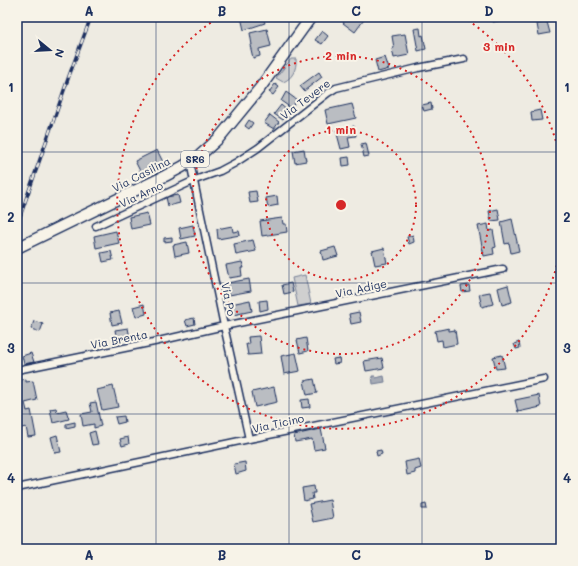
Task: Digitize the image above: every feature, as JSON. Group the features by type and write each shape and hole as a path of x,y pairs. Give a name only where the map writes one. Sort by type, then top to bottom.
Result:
{"main road":[{"name":"Via Casilina","path":"17,248 175,171 210,147 229,127 260,88 311,17"}],"street":[{"name":"Via Tevere","path":"195,180 220,171 241,160 336,88 418,68 464,59"},
{"name":"Via Po","path":"190,162 249,439"},
{"name":"Via Arno","path":"96,226 195,180"},
{"name":"Via Adige","path":"224,326 503,269"},
{"name":"Via Brenta","path":"17,370 224,326"},
{"name":"Via Ticino","path":"17,488 544,378"}],"shaded area":[{"path":"291,59 296,59 295,70 289,79 283,82 276,78"},
{"path":"305,275 311,304 298,306 292,278"},
{"path":"372,376 375,376 376,378 384,376 385,382 373,384"}],"building":[{"path":"241,17 263,17 265,23 244,30"},
{"path":"347,17 366,17 355,32 343,23"},
{"path":"492,17 504,17 504,20 493,22"},
{"path":"547,22 550,33 539,35 537,24"},
{"path":"420,28 421,36 423,35 426,49 418,51 414,29"},
{"path":"267,29 271,46 259,49 260,56 253,58 250,45 252,45 250,33"},
{"path":"322,31 328,36 322,44 315,40"},
{"path":"405,34 409,55 394,58 392,36"},
{"path":"385,57 389,69 378,72 375,60"},
{"path":"319,72 322,77 304,91 300,86"},
{"path":"275,84 279,87 273,95 269,92"},
{"path":"286,92 297,100 291,108 281,101"},
{"path":"431,103 432,109 424,111 422,105"},
{"path":"352,104 356,118 328,124 325,110"},
{"path":"281,105 289,112 283,120 274,114"},
{"path":"540,110 542,120 532,121 531,112"},
{"path":"270,115 279,122 274,129 264,123"},
{"path":"249,120 253,123 249,129 245,126"},
{"path":"354,126 356,136 348,137 350,147 341,149 336,130"},
{"path":"366,143 369,156 364,157 361,144"},
{"path":"304,149 306,161 295,163 293,151"},
{"path":"157,150 163,162 141,173 135,161"},
{"path":"349,157 350,165 343,166 342,158"},
{"path":"256,191 258,202 250,203 248,192"},
{"path":"178,195 180,203 168,206 166,197"},
{"path":"277,196 278,205 268,207 266,198"},
{"path":"498,209 500,220 491,221 489,211"},
{"path":"147,213 150,225 131,229 129,217"},
{"path":"282,218 283,224 286,224 287,232 262,236 260,221"},
{"path":"512,219 519,251 511,253 509,243 505,244 501,222"},
{"path":"488,224 489,231 493,230 496,247 493,248 494,254 484,256 478,226"},
{"path":"193,225 195,236 181,239 179,228"},
{"path":"232,226 233,232 239,231 240,235 218,239 217,229"},
{"path":"116,231 119,243 96,248 94,236"},
{"path":"413,235 414,242 409,244 407,237"},
{"path":"172,237 172,241 164,242 164,238"},
{"path":"253,240 256,251 236,255 234,244"},
{"path":"187,242 189,253 175,256 173,245"},
{"path":"335,247 338,256 323,260 321,251"},
{"path":"384,248 387,263 375,265 372,251"},
{"path":"111,251 113,260 103,262 101,253"},
{"path":"242,262 244,268 241,268 242,276 229,278 226,265"},
{"path":"249,279 251,291 229,295 227,283"},
{"path":"291,283 293,292 284,294 282,285"},
{"path":"469,285 470,291 462,292 461,286"},
{"path":"508,285 512,302 502,305 498,288"},
{"path":"490,292 493,304 482,307 479,294"},
{"path":"250,300 252,311 233,315 231,304"},
{"path":"267,300 268,309 260,311 259,301"},
{"path":"144,304 146,314 136,317 133,307"},
{"path":"119,311 122,323 112,325 110,313"},
{"path":"359,312 361,322 351,324 349,314"},
{"path":"194,318 195,324 187,326 185,320"},
{"path":"34,321 43,324 40,332 31,329"},
{"path":"128,328 130,338 117,341 115,330"},
{"path":"449,328 449,331 455,330 457,344 443,347 442,340 437,341 435,331"},
{"path":"259,336 261,354 248,355 246,344 249,344 248,337"},
{"path":"306,338 308,351 300,353 297,340"},
{"path":"519,342 520,348 516,349 514,344"},
{"path":"31,353 34,362 24,364 22,356"},
{"path":"296,353 300,371 284,374 281,356"},
{"path":"502,355 505,368 496,369 493,357"},
{"path":"339,358 340,363 334,364 333,359"},
{"path":"382,358 384,368 366,371 364,361"},
{"path":"26,379 26,382 33,381 37,400 25,403 27,411 31,410 36,436 28,437 26,427 17,429 17,381"},
{"path":"314,379 317,393 307,395 304,381"},
{"path":"113,386 118,407 102,410 97,390"},
{"path":"274,387 277,402 255,407 252,392"},
{"path":"539,395 541,407 518,412 515,400"},
{"path":"309,399 310,407 302,408 301,400"},
{"path":"96,402 101,426 94,428 94,424 83,426 81,414 92,412 90,403"},
{"path":"56,408 57,412 66,410 69,419 53,423 50,409"},
{"path":"124,416 125,422 117,424 115,417"},
{"path":"75,422 75,426 66,428 66,424"},
{"path":"321,429 325,448 314,450 312,439 295,442 294,435"},
{"path":"95,431 98,444 92,445 89,433"},
{"path":"57,435 61,452 55,453 51,437"},
{"path":"128,437 129,444 122,446 120,439"},
{"path":"381,450 382,454 377,456 376,451"},
{"path":"419,459 421,468 415,470 415,473 407,475 405,462"},
{"path":"245,462 246,471 236,474 234,464"},
{"path":"314,486 315,493 312,493 313,499 304,501 302,488"},
{"path":"330,500 333,518 313,522 309,504"},
{"path":"426,504 427,509 422,509 422,505"}],"railway":[{"path":"17,225 91,17"}]}
